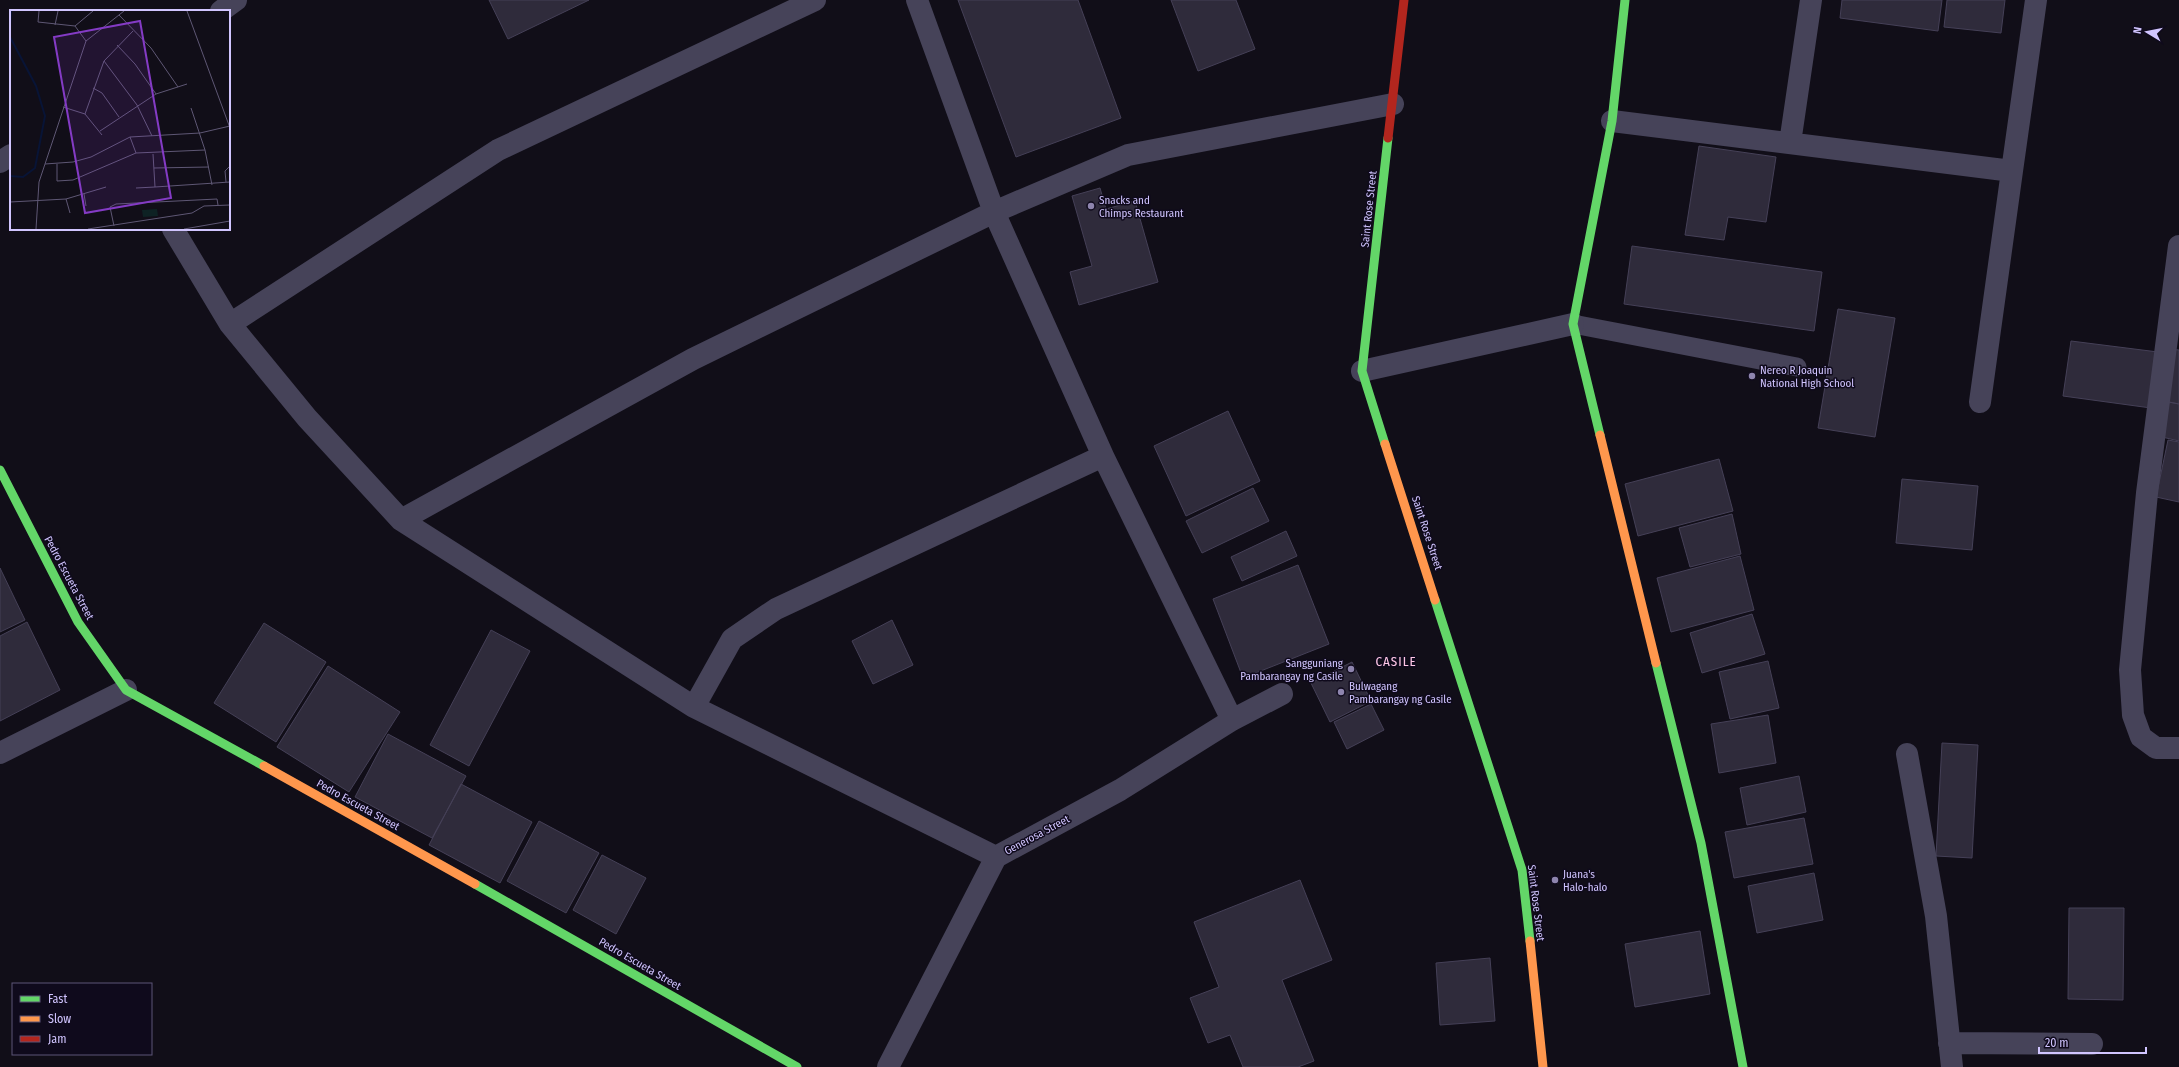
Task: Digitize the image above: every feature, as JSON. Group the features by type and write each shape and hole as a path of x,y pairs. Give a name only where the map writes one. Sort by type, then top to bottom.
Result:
{"street":[{"path":"222,10 236,0"},
{"path":"230,324 498,150 815,0"},
{"path":"917,0 994,212 1104,456 1232,720"},
{"name":"Saint Rose Street","path":"1404,0 1362,371 1522,870 1543,1067"},
{"path":"1625,0 1612,121 1573,324 1701,843 1743,1067"},
{"path":"1790,143 1811,0"},
{"path":"1980,402 2036,0"},
{"path":"401,520 693,359 994,212 1128,156 1392,104"},
{"path":"1612,121 2012,171"},
{"path":"0,162 10,156"},
{"path":"174,230 230,324 307,418 401,520 694,707 996,857"},
{"path":"2179,246 2147,493 2130,670 2133,715 2141,737 2156,748 2179,748"},
{"path":"1362,371 1573,324"},
{"path":"694,707 732,639 776,609 1104,456"},
{"name":"Pedro Escueta Street","path":"0,470 78,622 126,690 340,808 797,1067"},
{"path":"0,753 126,690"},
{"name":"Generosa Street","path":"888,1067 996,857 1120,790 1232,720 1282,694"},
{"path":"1907,754 1936,916 1952,1067"},
{"path":"1949,1043 2092,1044"}],"lane":[{"path":"1573,324 1797,367"}],"building":[{"path":"489,0 589,0 508,39"},
{"path":"958,0 1078,0 1121,118 1016,157"},
{"path":"1171,0 1236,0 1255,49 1198,71"},
{"path":"1842,0 1942,0 1938,31 1840,18"},
{"path":"1947,0 2005,0 2001,33 1944,27"},
{"path":"1699,146 1776,157 1766,222 1728,217 1724,240 1685,235"},
{"path":"1100,188 1106,209 1135,201 1158,282 1079,305 1070,272 1092,266 1072,196"},
{"path":"1632,246 1822,272 1814,331 1624,304"},
{"path":"1838,309 1895,318 1875,437 1818,428"},
{"path":"2071,341 2158,352 2151,408 2063,396"},
{"path":"2171,349 2179,350 2179,404 2163,401"},
{"path":"2169,402 2179,404 2179,441 2162,437"},
{"path":"1228,411 1260,481 1186,516 1154,446"},
{"path":"2168,440 2179,442 2179,502 2156,497"},
{"path":"1719,459 1733,511 1638,536 1625,484"},
{"path":"1902,479 1978,486 1972,550 1896,543"},
{"path":"1253,488 1269,521 1202,553 1186,521"},
{"path":"1732,514 1741,554 1690,567 1679,528"},
{"path":"1286,531 1297,556 1242,581 1231,557"},
{"path":"1740,556 1754,610 1671,632 1657,578"},
{"path":"1298,565 1329,644 1243,678 1213,599"},
{"path":"0,568 25,620 0,632"},
{"path":"1752,614 1765,654 1702,673 1690,633"},
{"path":"892,620 913,665 873,684 852,641"},
{"path":"27,622 60,690 0,721 0,636"},
{"path":"264,623 326,662 276,742 214,703"},
{"path":"491,630 530,651 469,766 430,745"},
{"path":"1768,661 1779,708 1730,719 1719,672"},
{"name":"Bulwagang Pambarangay ng Casile","path":"1352,662 1371,701 1330,722 1311,683"},
{"path":"328,666 400,712 349,792 277,747"},
{"path":"1371,704 1384,730 1347,749 1334,722"},
{"path":"1768,715 1776,763 1719,773 1711,724"},
{"path":"388,734 466,776 432,838 355,797"},
{"path":"1942,743 1978,745 1972,858 1936,856"},
{"path":"1799,776 1806,812 1747,825 1740,788"},
{"path":"461,784 532,822 500,883 429,845"},
{"path":"1804,818 1813,864 1734,878 1725,832"},
{"path":"539,821 599,853 566,913 507,881"},
{"path":"602,855 646,878 616,934 573,910"},
{"path":"1814,873 1823,920 1757,933 1748,886"},
{"path":"1300,880 1332,960 1282,980 1314,1061 1298,1067 1243,1067 1230,1035 1208,1043 1190,998 1219,987 1194,922"},
{"path":"2069,908 2124,908 2123,1000 2068,999"},
{"path":"1700,931 1710,994 1635,1007 1625,944"},
{"path":"1490,958 1495,1021 1440,1025 1436,963"}],"traffic: fast":[{"path":"1600,435 1573,324 1612,121 1625,0"},
{"path":"1385,444 1362,371 1388,138"},
{"path":"0,470 78,622 126,690 264,766"},
{"path":"1435,600 1522,870 1530,941"},
{"path":"1656,663 1701,843 1743,1067"},
{"path":"475,884 797,1067"}],"traffic: slow":[{"path":"1600,435 1656,663"},
{"path":"1385,444 1435,600"},
{"path":"264,766 475,884"},
{"path":"1530,941 1543,1067"}],"traffic: jam":[{"path":"1388,138 1404,0"}],"place":[{"name":"Snacks and Chimps Restaurant","path":"1091,206"},
{"name":"Nereo R Joaquin National High School","path":"1752,376"},
{"name":"Sangguniang Pambarangay ng Casile","path":"1351,669"},
{"name":"Bulwagang Pambarangay ng Casile","path":"1341,692"},
{"name":"Juana's Halo-halo","path":"1555,880"}],"district":[{"name":"CASILE","path":"1396,661"}]}
